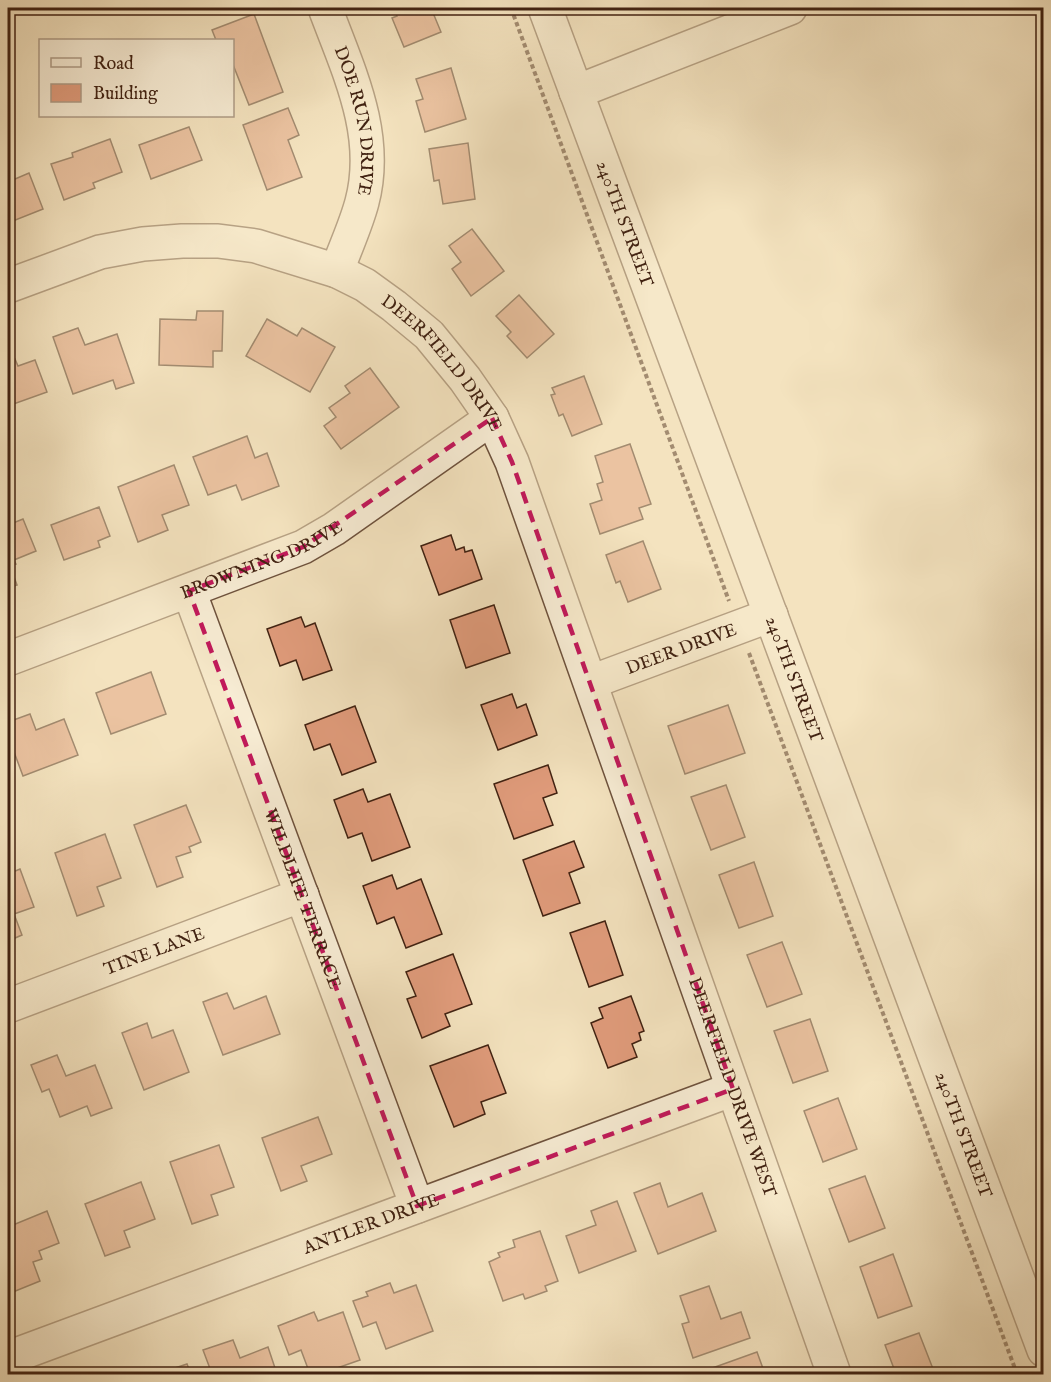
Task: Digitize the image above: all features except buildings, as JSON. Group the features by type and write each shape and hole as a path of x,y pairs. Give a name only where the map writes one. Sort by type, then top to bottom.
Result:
{"street":[{"name":"DOE RUN DRIVE","path":"325,8 363,114 367,143 367,175 362,202 337,271"},
{"name":"240TH STREET","path":"545,8 1044,1350"},
{"path":"576,92 782,9"},
{"name":"DEERFIELD DRIVE","path":"8,286 100,252 142,244 218,241 256,246 337,271 365,285 394,306 429,335 465,379 492,418 512,462 631,799"},
{"name":"BROWNING DRIVE","path":"8,659 303,547 334,529 492,418"},
{"name":"WILDLIFE TERRACE","path":"189,591 417,1206"},
{"name":"DEER DRIVE","path":"591,682 771,615"},
{"name":"DEERFIELD DRIVE WEST","path":"631,799 834,1374"},
{"name":"TINE LANE","path":"8,1006 302,895"},
{"name":"ANTLER DRIVE","path":"8,1358 733,1089"}],"path":[{"path":"511,8 1017,1374"}],"highlighted area":[{"path":"492,418 512,462 733,1089 417,1206 189,591 303,547"}]}
